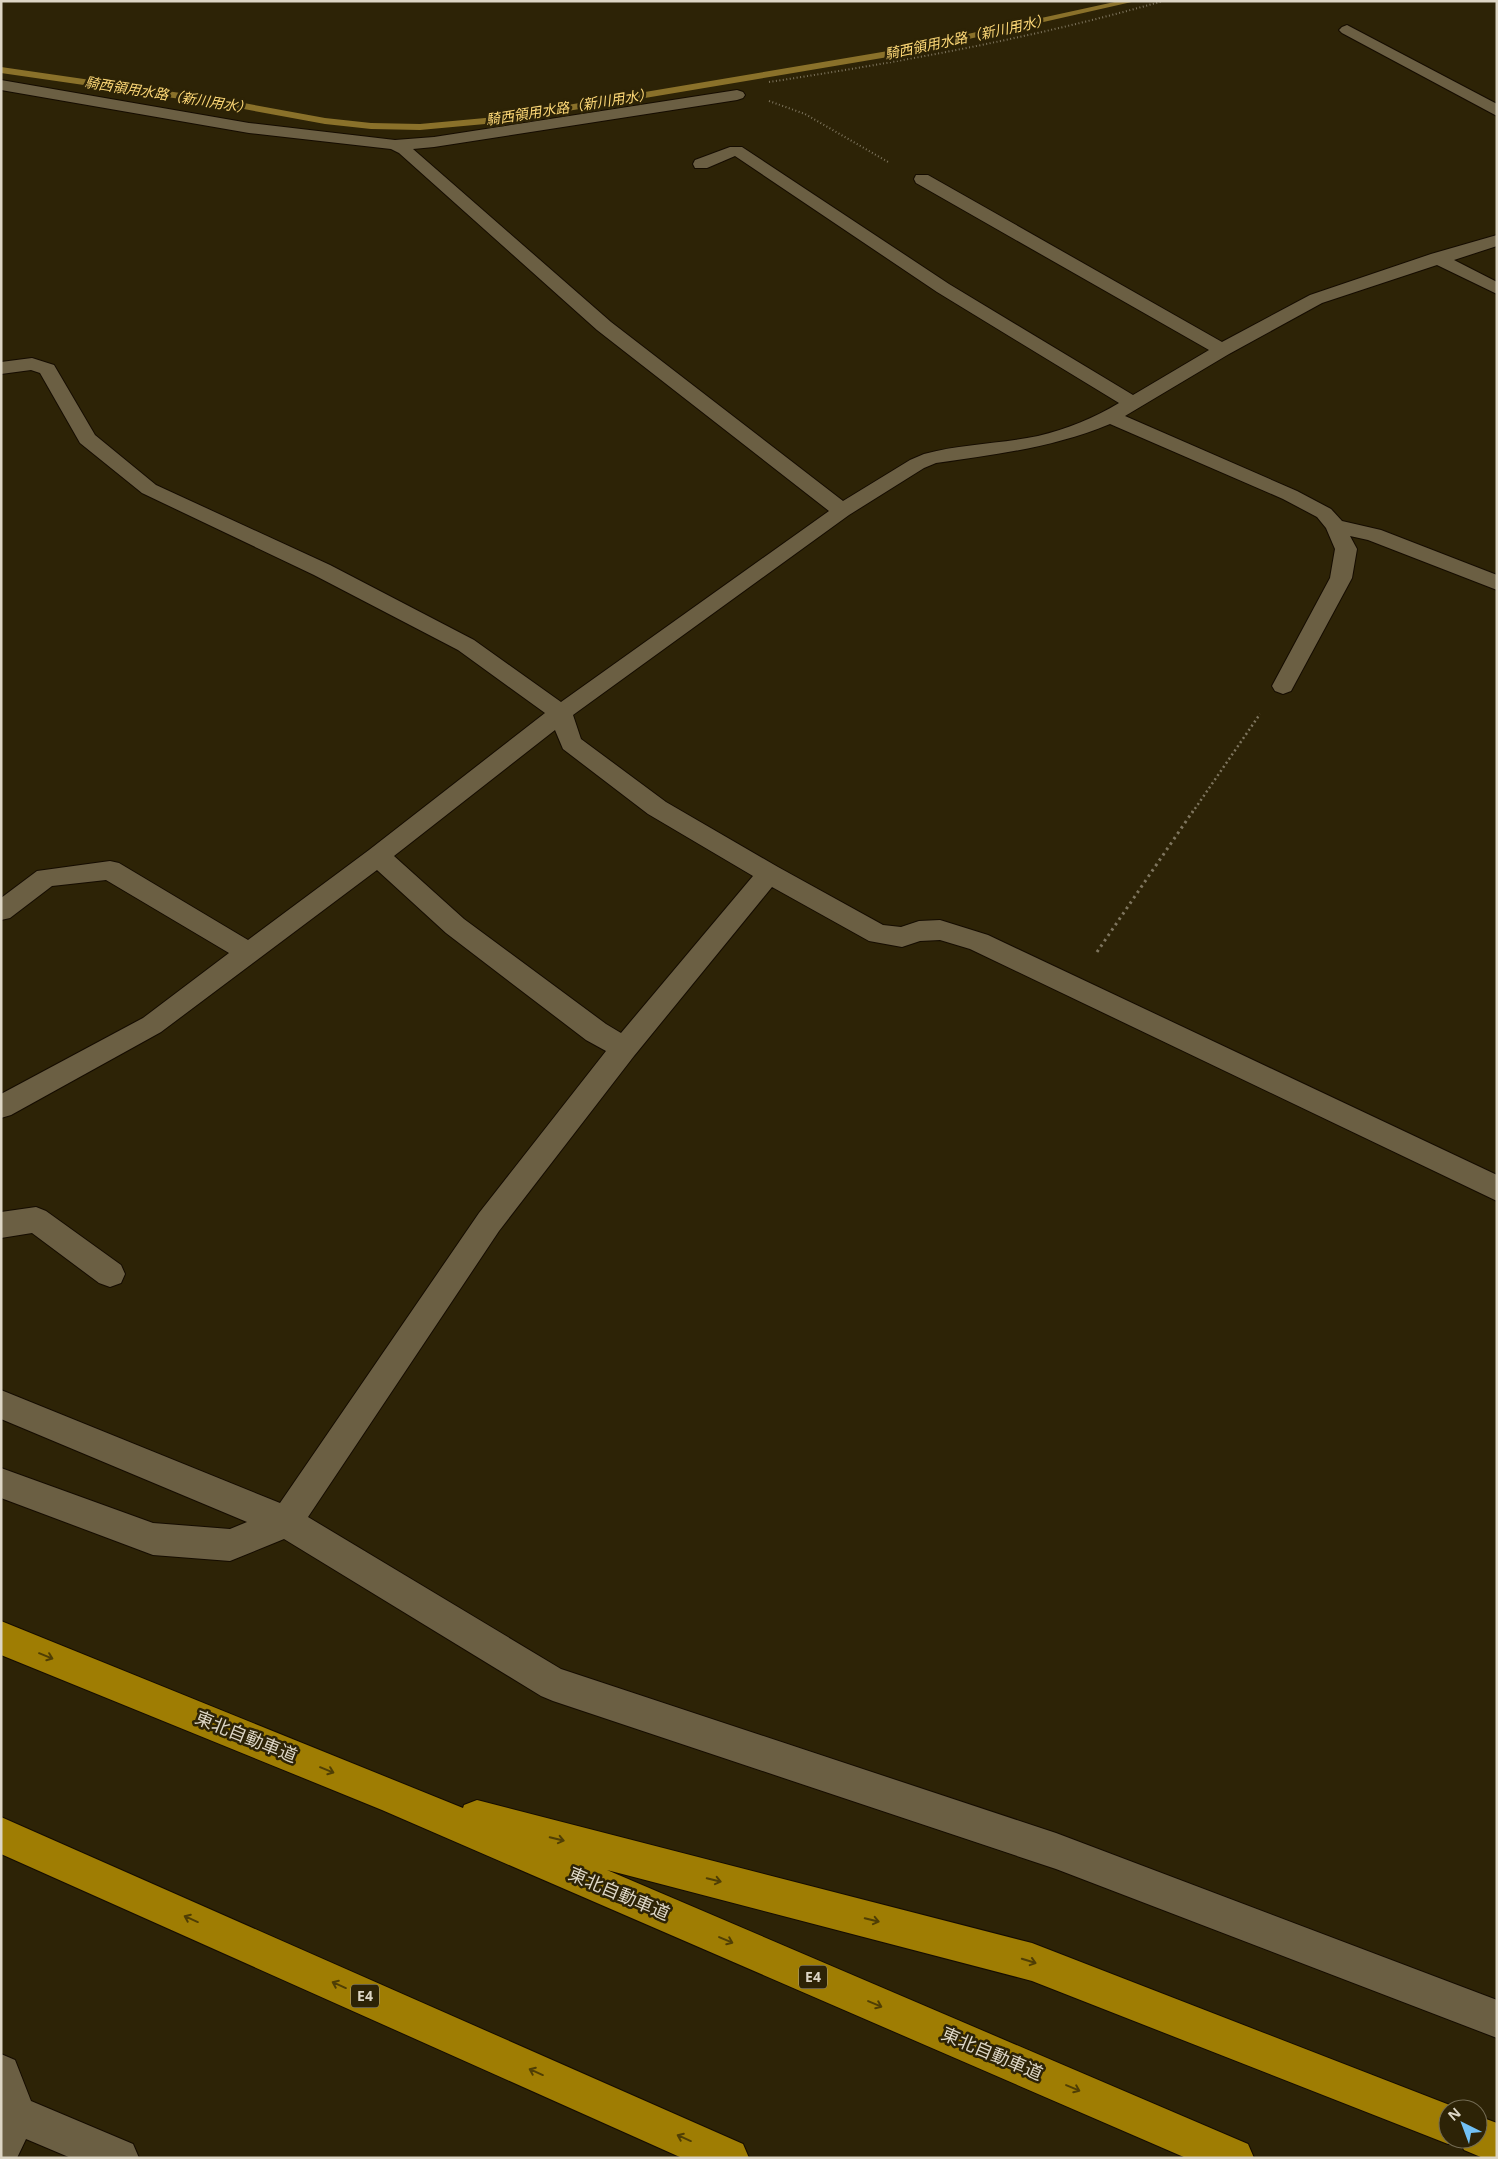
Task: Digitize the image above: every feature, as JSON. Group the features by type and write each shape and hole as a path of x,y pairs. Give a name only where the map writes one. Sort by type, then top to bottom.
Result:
{"highway":[{"name":"東北自動車道","path":"1,1638 391,1796 1234,2158"},
{"path":"391,1796 1032,1962 1438,2120"},
{"name":"E4","path":"1,1835 729,2158"}],"street":[{"path":"1347,30 1497,111"},
{"path":"1,85 249,128 381,142 395,145 405,150 604,326 842,511"},
{"path":"395,145 434,142 736,95"},
{"path":"700,164 736,150 944,288 1133,403"},
{"path":"922,179 1222,350"},
{"path":"1,1107 152,1025 378,856 561,714 842,511 917,464 931,458 1037,442 1071,433 1110,417 1222,350 1316,299 1497,240"},
{"path":"1437,258 1497,289"},
{"path":"1,368 32,364 47,369 87,439 149,489 322,570 466,645 561,714 571,743 657,808 769,874 878,934 902,937 919,931 940,930 979,942 1497,1189"},
{"path":"1110,417 1290,495 1324,513 1335,526 1346,549 1341,578 1282,686"},
{"path":"1335,526 1374,535 1497,583"},
{"path":"378,856 455,926 596,1032 624,1048"},
{"path":"1,911 46,878 110,870 248,953"},
{"path":"1,1483 153,1539 230,1545 286,1522 489,1222 624,1048 769,874"},
{"path":"1,1225 36,1220 110,1274"},
{"path":"1,1404 286,1522 553,1684 1056,1851 1497,2019"},
{"path":"1,2074 7,2124 120,2158"}],"path":[{"path":"736,95 748,88 770,82 882,65 1101,19 1163,1"},
{"path":"736,95 776,102 805,114 908,173 922,179"},
{"path":"1074,986 1263,710 1282,686"}],"waterway":[{"name":"騎西領用水路（新川用水）","path":"1,70 222,102 325,121 371,126 420,127 496,120 894,53 1132,1"}]}
